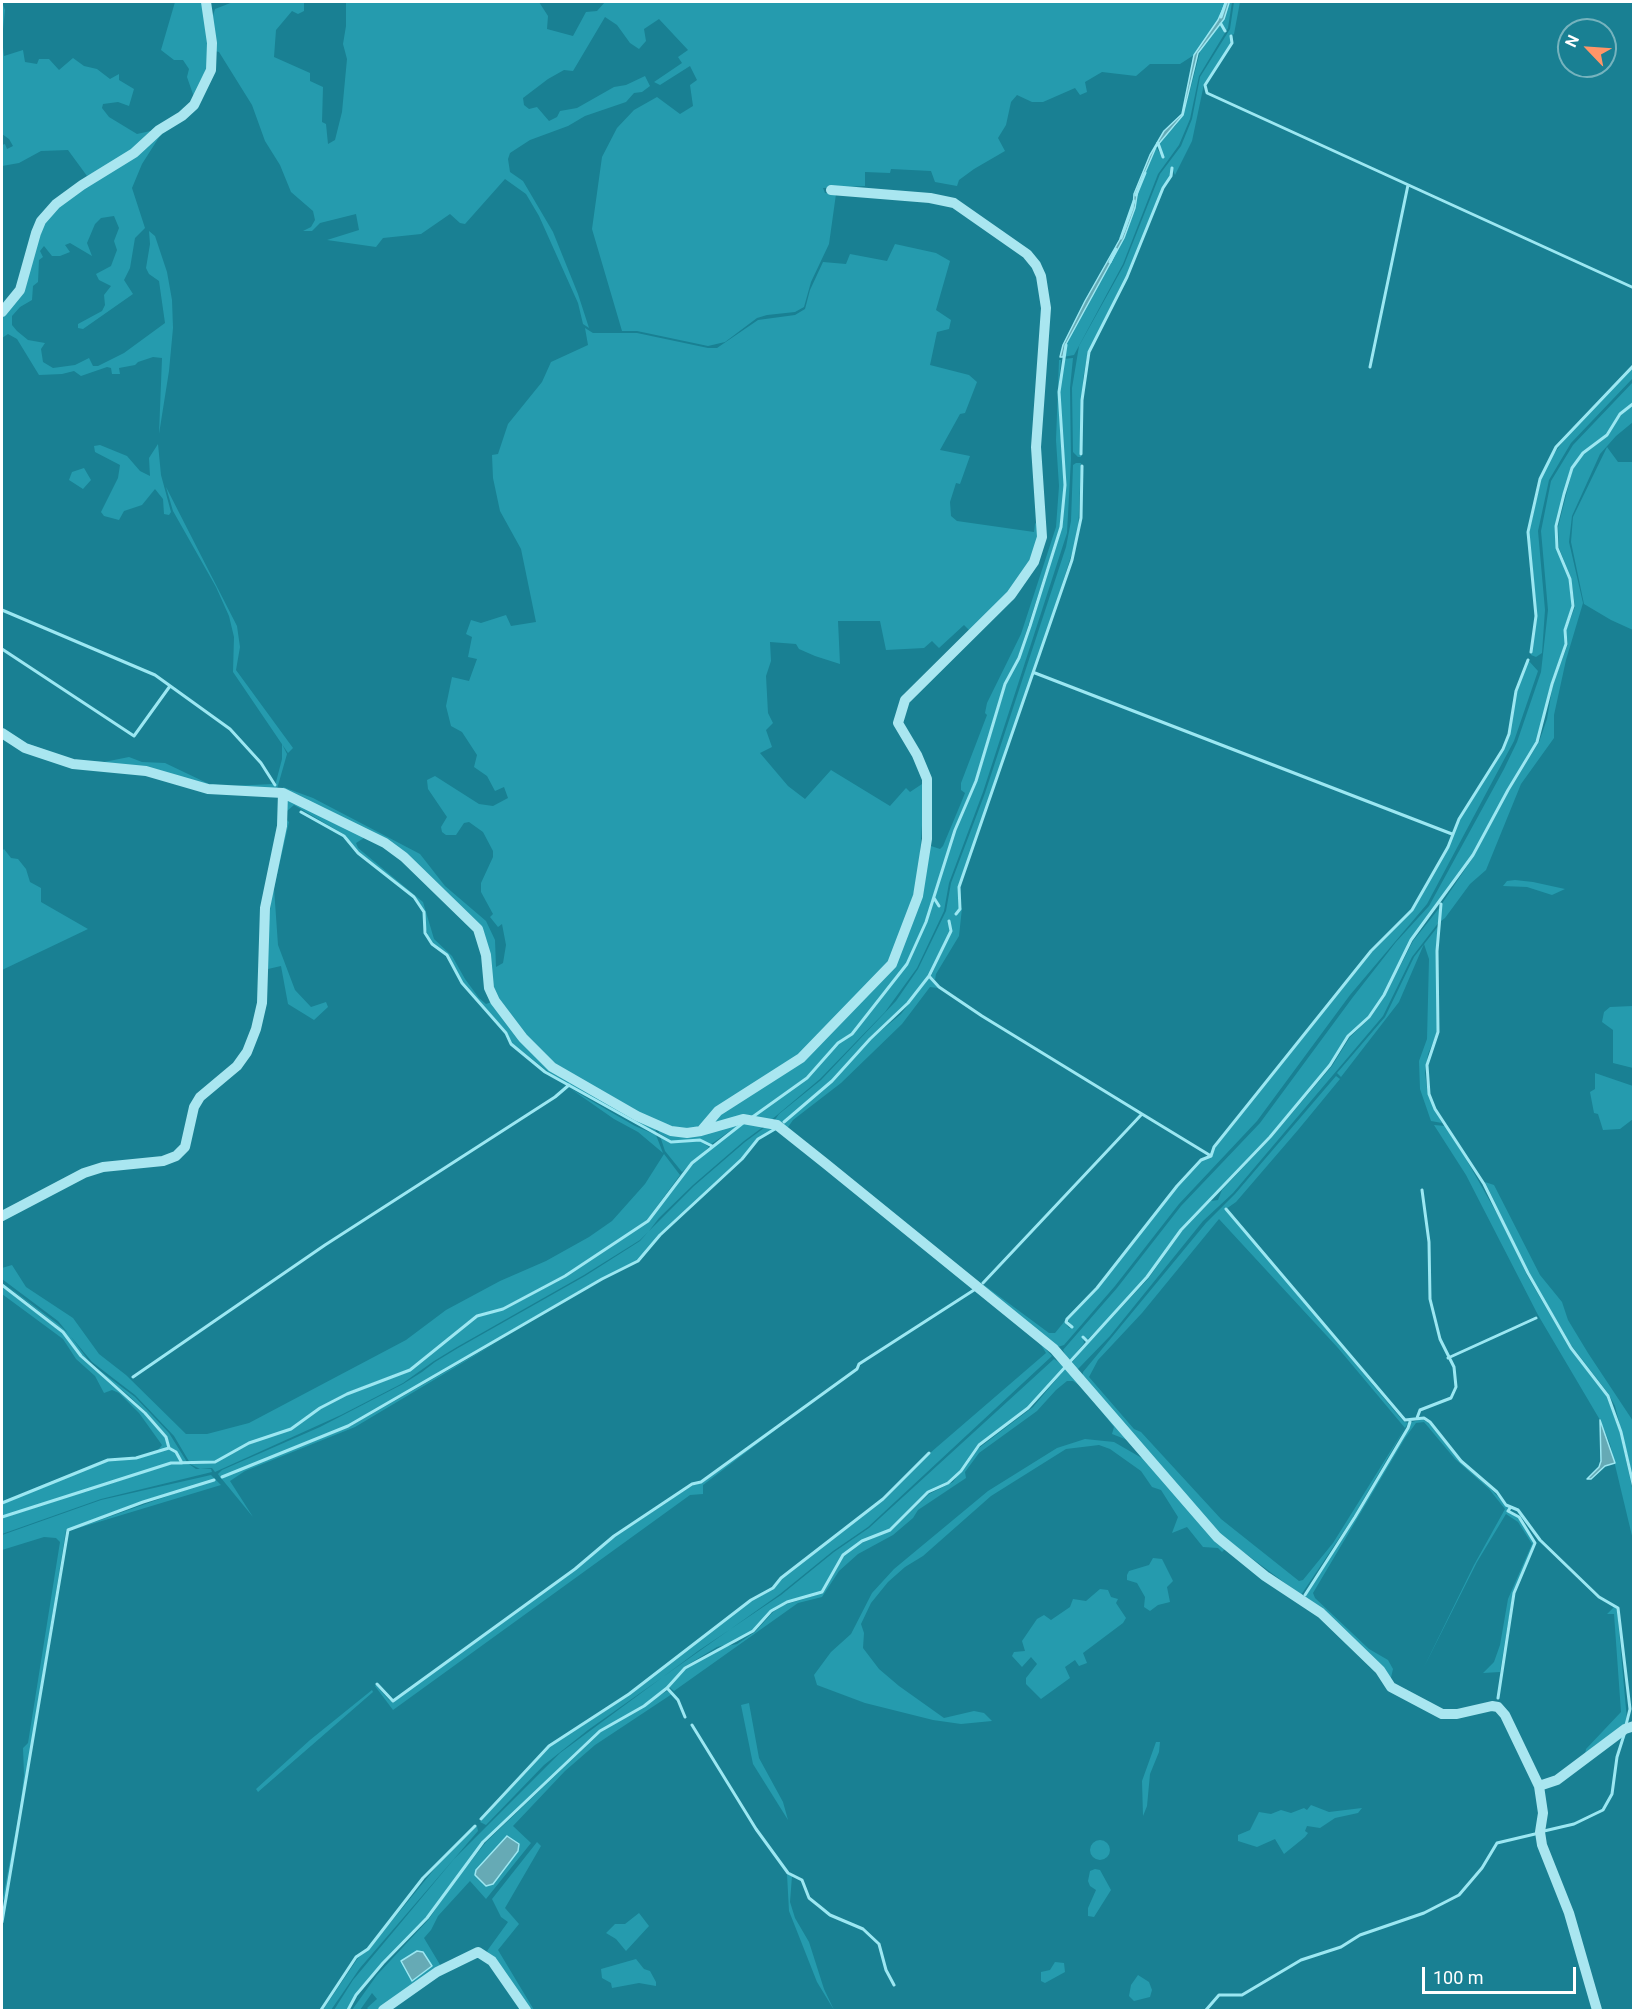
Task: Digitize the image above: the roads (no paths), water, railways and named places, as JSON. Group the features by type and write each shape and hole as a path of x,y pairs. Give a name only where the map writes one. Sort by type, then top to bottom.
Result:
{"street":[{"path":"2,312 20,290 41,221 56,204 82,184 134,153 159,130 182,116 194,105 211,70 211,36 206,2"},
{"path":"701,1131 718,1111 801,1058 892,964 918,896 927,838 927,779 917,755 898,723 905,700 1011,595 1034,562 1042,537 1036,447 1046,294 1036,265 1027,254 954,202 831,190"},
{"path":"2,733 25,748 73,764 146,771 208,789 283,793 385,843 404,857 478,928 483,941 489,988 495,1001 523,1038 552,1067 656,1126 687,1133 743,1119 777,1125 1062,1358 1217,1537 1265,1576 1321,1613 1380,1670 1391,1687 1442,1714 1498,1707 1505,1715 1539,1786 1543,1813 1540,1832 1542,1845 1569,1913 1597,2010"},
{"path":"2,1216 84,1173 103,1167 163,1161 176,1156 185,1147 194,1107 200,1097 237,1066 247,1052 256,1029 262,1003 265,908 282,826 283,793"},
{"path":"1539,1786 1557,1780 1625,1729 1634,1726"},
{"path":"383,2010 437,1972 478,1952 492,1961 526,2010"}],"waterway":[{"path":"1221,17 1226,2"},
{"path":"1221,24 1225,31"},
{"path":"1231,36 1232,43 1205,85 1207,93 1634,288"},
{"path":"1158,143 1163,157"},
{"path":"1081,454 1082,400 1089,352 1127,277 1163,188 1171,176 1172,168"},
{"path":"1136,195 1145,173"},
{"path":"1370,367 1408,185"},
{"path":"1121,238 1134,201"},
{"path":"1110,262 1116,249"},
{"path":"751,1118 807,1078 838,1043 852,1034 907,964 926,922 955,830 976,781 1005,684 1019,658 1030,626 1061,527 1065,485 1059,392 1066,345"},
{"path":"1531,652 1536,616 1528,532 1540,479 1556,447 1634,365"},
{"path":"348,2010 356,1995 383,1963 427,1918 483,1842 600,1731 644,1706 667,1688 685,1668 753,1631 771,1611 787,1602 822,1592 843,1555 862,1541 890,1530 928,1492 948,1483 961,1471 979,1445 1028,1408 1147,1277 1181,1230 1270,1137 1330,1065 1348,1036 1369,1017 1384,995 1411,940 1473,855 1537,742 1552,684 1566,644 1565,630 1573,606 1570,579 1557,548 1556,526 1564,494 1572,468 1583,453 1607,435 1620,414 1634,403"},
{"path":"956,914 960,909 959,887 1072,560 1081,518 1082,466"},
{"path":"2,610 155,675 230,729 261,763 275,785"},
{"path":"2,649 134,736 170,686"},
{"path":"1211,1156 1214,1147 1371,951 1412,910 1448,847 1459,819 1503,749 1509,734 1516,691 1528,660"},
{"path":"1035,673 1452,834"},
{"path":"301,812 344,836 358,853 414,897 424,912 425,933 432,944 447,955 462,983 506,1033 511,1044 545,1072 671,1142 700,1140 712,1146"},
{"path":"934,898 939,906"},
{"path":"1441,904 1437,951 1438,1032 1427,1065 1429,1094 1435,1109 1484,1184 1528,1273 1571,1348 1608,1396 1621,1432 1634,1488"},
{"path":"784,1122 832,1081 870,1039 908,1003 929,976 951,931 949,921"},
{"path":"929,976 939,987 982,1016 1142,1114 983,1283"},
{"path":"133,1377 325,1245 555,1097 569,1085"},
{"path":"1072,1327 1066,1322 1067,1319 1097,1288 1177,1186 1201,1160 1211,1156 1142,1114"},
{"path":"2,1517 171,1463 215,1462 249,1443 291,1429 320,1408 347,1394 410,1370 477,1316 503,1309 565,1276 648,1221 692,1163 743,1123"},
{"path":"222,1477 348,1426 602,1279 638,1261 660,1235 742,1159 758,1139 775,1129"},
{"path":"1417,1418 1420,1410 1451,1398 1456,1387 1454,1367 1440,1339 1430,1299 1429,1242 1422,1190"},
{"path":"1226,1209 1405,1420 1424,1418 1430,1422 1461,1461 1497,1492 1506,1505 1518,1510 1540,1540 1599,1597 1618,1608 1630,1709 1626,1725"},
{"path":"2,1285 63,1332 81,1356 145,1413 166,1437 169,1448"},
{"path":"377,1684 393,1701 575,1569 614,1536 692,1484 701,1482 857,1369 859,1364 974,1290"},
{"path":"1448,1358 1536,1318"},
{"path":"1083,1337 1088,1342"},
{"path":"1305,1595 1355,1517 1410,1422"},
{"path":"2,1503 108,1460 136,1458 169,1448 176,1452 182,1463"},
{"path":"481,1819 549,1746 629,1694 751,1600 773,1588 781,1578 883,1499 929,1453"},
{"path":"2,1922 68,1530 143,1502 214,1480"},
{"path":"1498,1698 1514,1593 1535,1543 1519,1517 1508,1511 1510,1508"},
{"path":"667,1688 678,1700 685,1717"},
{"path":"692,1725 756,1829 788,1873 802,1880 809,1898 830,1915 863,1929 879,1944 886,1970 894,1985"},
{"path":"1544,1831 1574,1824 1603,1810 1612,1794 1617,1757 1624,1735"},
{"path":"321,2010 356,1957 368,1949 423,1878 475,1826"},
{"path":"1206,2010 1219,1995 1242,1995 1301,1960 1341,1947 1360,1935 1424,1913 1459,1895 1482,1868 1497,1843 1535,1834"}]}
